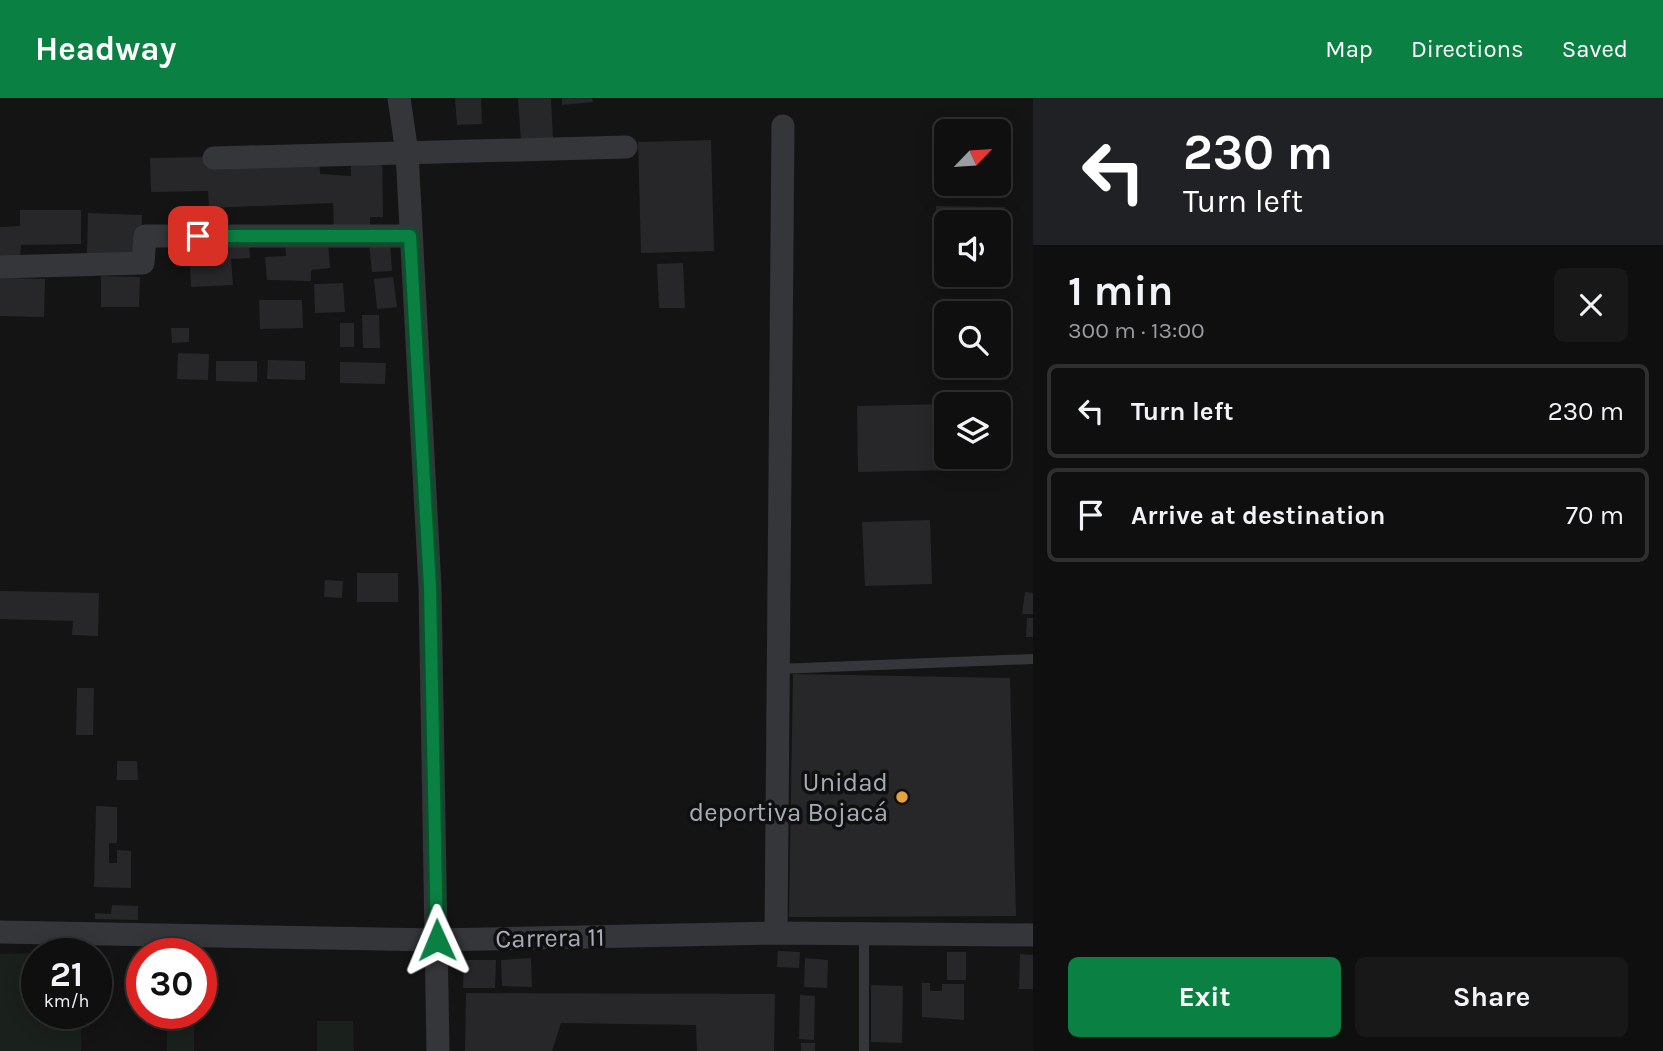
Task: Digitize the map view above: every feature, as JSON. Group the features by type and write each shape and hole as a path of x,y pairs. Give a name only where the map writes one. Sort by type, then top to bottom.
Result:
{"street":[{"path":"399,98 407,153 430,587 438,1051"},
{"path":"776,933 783,126"},
{"path":"214,158 626,147"},
{"path":"0,267 143,263 145,236 410,236"},
{"name":"Carrera 11","path":"0,932 437,940 776,933 1024,935"}],"lane":[{"path":"777,668 1033,659"},
{"path":"864,934 864,1051"}],"shaded area":[{"path":"21,953 21,1029 81,1029 81,1051 0,1051 0,954"},
{"path":"317,1021 353,1021 354,1051 317,1051"},
{"path":"167,1029 194,1029 194,1051 167,1051"}],"building":[{"path":"455,98 481,98 482,124 457,125"},
{"path":"518,98 551,98 553,140 521,141"},
{"path":"562,98 592,98 593,102 562,105"},
{"path":"711,140 714,251 641,253 638,142"},
{"path":"350,145 382,146 383,217 370,217 370,229 334,229 333,203 209,208 208,191 151,192 150,158 208,157 319,146 320,174 351,176"},
{"path":"936,206 1005,207 1005,210 936,210"},
{"path":"20,210 81,210 81,244 21,245 20,259 0,259 0,227 20,226"},
{"path":"88,213 142,215 141,255 87,254"},
{"path":"285,242 328,242 330,268 311,270 311,281 267,280 265,257 286,256"},
{"path":"390,242 392,271 372,272 369,244"},
{"path":"249,243 250,258 231,259 233,285 191,287 189,244"},
{"path":"683,263 685,308 659,308 657,264"},
{"path":"101,276 140,277 139,307 101,307"},
{"path":"393,277 397,307 377,309 374,279"},
{"path":"0,278 45,279 44,317 0,316"},
{"path":"343,283 345,312 315,313 314,284"},
{"path":"259,300 302,300 303,328 260,329"},
{"path":"362,315 379,315 380,348 363,348"},
{"path":"340,323 354,323 354,347 340,347"},
{"path":"171,328 189,328 189,342 172,343"},
{"path":"178,353 209,354 208,380 177,379"},
{"path":"268,360 305,361 305,380 267,379"},
{"path":"216,361 257,361 257,382 216,381"},
{"path":"340,362 386,363 385,384 340,383"},
{"path":"934,404 934,469 1003,469 858,472 857,406"},
{"path":"930,520 932,584 865,586 862,522"},
{"path":"357,573 398,573 398,602 357,602"},
{"path":"325,580 343,581 342,598 324,597"},
{"path":"0,591 99,593 98,636 72,635 73,621 0,619"},
{"path":"1025,592 1033,593 1033,614 1022,614"},
{"path":"1027,618 1033,618 1033,637 1026,637"},
{"name":"Unidad deportiva Bojacá","path":"793,674 1010,678 1016,916 789,917"},
{"path":"77,688 94,688 93,735 76,735"},
{"path":"117,761 137,761 138,780 117,780"},
{"path":"96,806 117,807 117,843 109,843 109,863 117,863 117,850 131,851 131,888 94,887"},
{"path":"112,905 138,906 138,920 95,919 95,913 111,914"},
{"path":"778,951 800,952 799,968 777,967"},
{"path":"947,952 966,952 966,980 947,980"},
{"path":"1020,954 1033,955 1033,989 1019,989"},
{"path":"531,958 532,987 502,986 501,960"},
{"path":"805,958 828,960 827,988 804,987"},
{"path":"464,960 496,960 495,988 463,988"},
{"path":"922,983 930,983 930,991 942,991 942,984 964,984 964,1020 922,1017"},
{"path":"871,985 903,986 902,1043 871,1042"},
{"path":"466,993 775,994 774,1051 697,1051 696,1025 561,1023 552,1051 465,1051"},
{"path":"800,995 815,996 814,1040 799,1039"},
{"path":"801,1043 815,1043 815,1051 801,1051"}],"place":[{"name":"Unidad deportiva Bojacá","path":"902,797"}],"route":[{"path":"198,236 410,236 430,587 437,940"}]}
